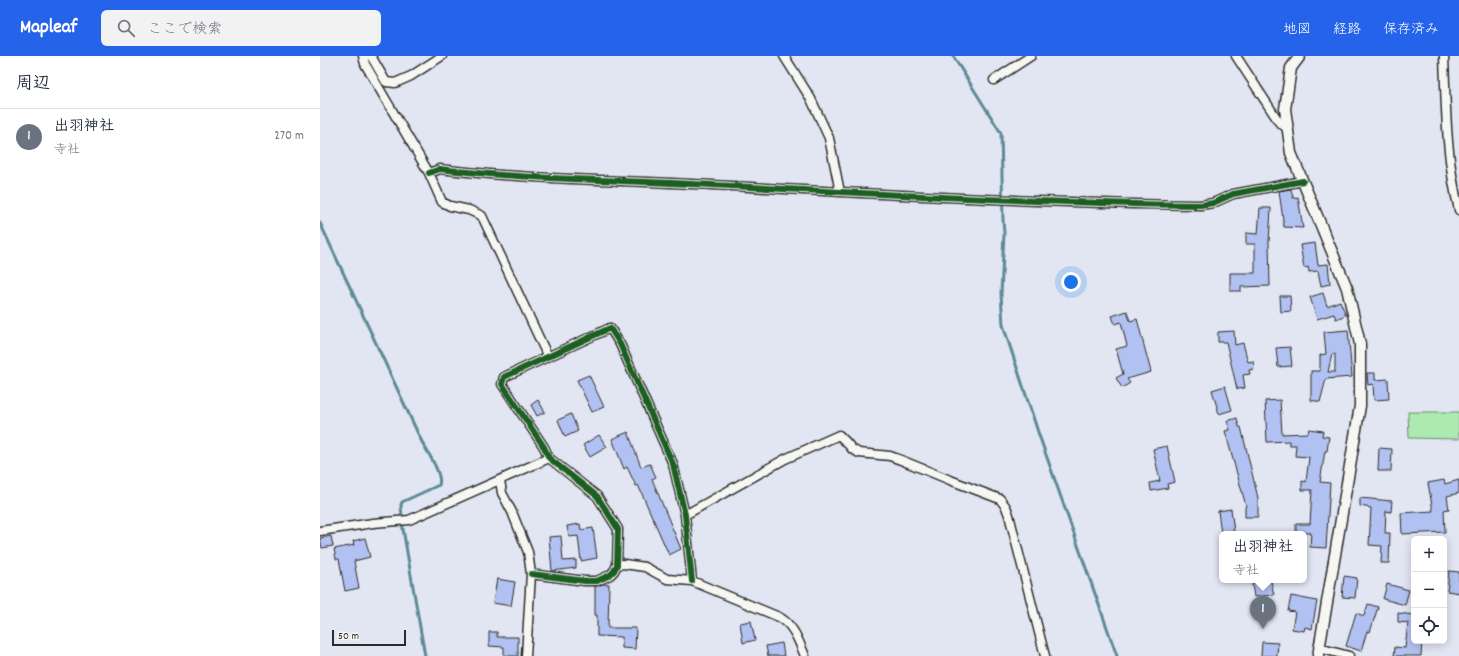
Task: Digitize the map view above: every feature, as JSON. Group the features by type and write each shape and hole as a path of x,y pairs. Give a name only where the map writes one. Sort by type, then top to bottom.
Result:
{"street":[{"path":"363,56 365,64 445,204 469,210 482,216 548,358"},
{"path":"371,56 386,82 395,83 411,76 442,56"},
{"path":"784,56 811,99 829,138 840,192"},
{"path":"994,80 1031,56"},
{"path":"1236,56 1279,122 1288,129"},
{"path":"1300,56 1291,68 1286,109 1291,152 1347,288 1360,344 1360,406 1319,652 1349,656"},
{"path":"1444,56 1447,140 1452,183 1459,210"},
{"path":"429,174 440,169 533,177 666,182 840,192 1110,204 1201,205 1240,192 1303,181"},
{"path":"530,574 585,581 597,581 614,571 617,565 618,529 597,496 549,458 544,447 502,384 504,377 548,358 610,328 620,344 673,464 685,515 692,581"},
{"path":"685,515 785,459 839,435 852,450 859,453 890,456 950,480 991,494 1000,499 1006,507 1009,515 1044,656"},
{"path":"320,531 372,523 409,520 549,458"},
{"path":"500,480 502,493 512,512 528,552 530,574 526,656"},
{"path":"617,565 624,564 645,567 666,579 692,581 784,620 792,628 805,656"}],"green space":[{"path":"1408,412 1459,412 1459,439 1409,438"}],"building":[{"path":"1291,189 1293,198 1298,197 1303,228 1284,227 1279,191"},
{"path":"1260,208 1271,208 1269,242 1270,286 1241,287 1241,291 1230,291 1230,273 1255,273 1255,244 1246,244 1246,233 1258,234"},
{"path":"1315,243 1318,265 1328,264 1330,284 1321,286 1318,271 1309,272 1308,267 1304,268 1300,245"},
{"path":"1323,293 1327,306 1340,301 1346,315 1336,319 1334,314 1317,319 1310,297"},
{"path":"1280,296 1290,296 1291,311 1281,312"},
{"path":"1127,311 1130,321 1137,319 1151,372 1127,379 1130,383 1122,388 1116,378 1123,374 1116,349 1127,346 1121,322 1115,324 1112,316"},
{"path":"1348,330 1352,377 1326,379 1320,402 1311,400 1311,371 1320,371 1320,355 1326,354 1324,332","holes":["1332,354 1335,354 1335,372 1328,372"]},
{"path":"1234,331 1235,345 1243,343 1248,362 1253,361 1254,369 1249,370 1250,374 1243,375 1245,388 1237,389 1226,342 1218,342 1218,332"},
{"path":"1290,347 1292,366 1278,367 1276,348"},
{"path":"1367,373 1375,373 1375,380 1388,379 1389,399 1374,400 1373,384 1368,385"},
{"path":"589,375 604,407 592,412 577,380"},
{"path":"1225,386 1232,410 1219,414 1212,390"},
{"path":"538,400 545,412 537,416 531,405"},
{"path":"1280,400 1282,434 1308,433 1309,429 1323,431 1322,436 1329,437 1320,482 1330,483 1326,548 1310,547 1311,533 1307,533 1307,531 1296,531 1296,524 1310,524 1312,490 1302,490 1302,481 1306,482 1309,457 1295,456 1296,445 1289,445 1289,441 1267,442 1265,401"},
{"path":"571,414 578,431 565,437 558,420"},
{"path":"1237,418 1239,427 1241,427 1258,498 1258,517 1245,517 1246,506 1225,431 1230,430 1227,421"},
{"path":"628,432 641,467 650,464 656,477 652,479 681,549 669,555 638,485 636,486 627,467 624,469 612,439"},
{"path":"599,435 607,447 590,457 583,445"},
{"path":"1167,446 1175,482 1167,484 1168,488 1151,491 1150,483 1160,481 1153,449"},
{"path":"1379,448 1392,449 1391,471 1378,471"},
{"path":"1444,480 1445,484 1459,480 1459,493 1447,496 1449,509 1444,510 1445,532 1402,534 1401,513 1433,511 1428,483"},
{"path":"1360,498 1392,501 1391,512 1386,511 1385,533 1390,533 1389,563 1381,563 1382,546 1369,545 1371,508 1360,506"},
{"path":"1231,509 1234,531 1221,531 1218,511"},
{"path":"580,524 581,530 593,528 597,558 581,561 578,536 569,537 567,526"},
{"path":"331,536 333,546 322,548 320,538"},
{"path":"561,536 563,561 576,560 576,568 552,571 549,537"},
{"path":"365,538 370,557 354,561 359,588 345,591 339,559 336,559 334,549 354,545 353,541"},
{"path":"1449,571 1459,572 1459,593 1447,591"},
{"path":"1344,576 1357,578 1355,598 1342,597"},
{"path":"497,579 515,582 511,606 493,603"},
{"path":"1271,583 1274,595 1254,597 1252,584"},
{"path":"609,584 608,628 636,628 635,649 622,648 622,637 597,636 595,586"},
{"path":"1387,584 1409,590 1405,605 1383,599"},
{"path":"1291,596 1317,601 1312,629 1305,627 1304,631 1292,629 1295,612 1288,611"},
{"path":"1368,604 1378,607 1370,632 1367,631 1361,651 1346,646 1356,613 1364,616"},
{"path":"1398,613 1411,615 1411,644 1422,644 1421,656 1394,656 1395,647 1405,648 1408,623 1398,622"},
{"path":"751,621 755,640 743,643 740,623"},
{"path":"489,632 497,632 497,637 518,637 518,656 504,656 504,647 489,646"},
{"path":"1262,642 1278,643 1277,656 1261,656"},
{"path":"782,643 784,656 768,656 766,646"}],"waterway":[{"path":"953,56 1001,133 1004,234 1001,294 1003,325 1039,435 1117,656"},
{"path":"320,223 421,440 439,475 439,485 402,502 401,505 403,529 425,656"}],"cycle path":[{"path":"429,173 440,169 542,178 678,183 895,195 1201,205 1213,203 1233,194 1303,181"},
{"path":"531,574 585,581 597,581 610,575 617,565 618,529 597,496 549,458 544,447 502,384 504,377 610,328 620,344 673,464 685,515 692,581"}],"place":[{"name":"出羽神社","path":"1263,629"}]}
